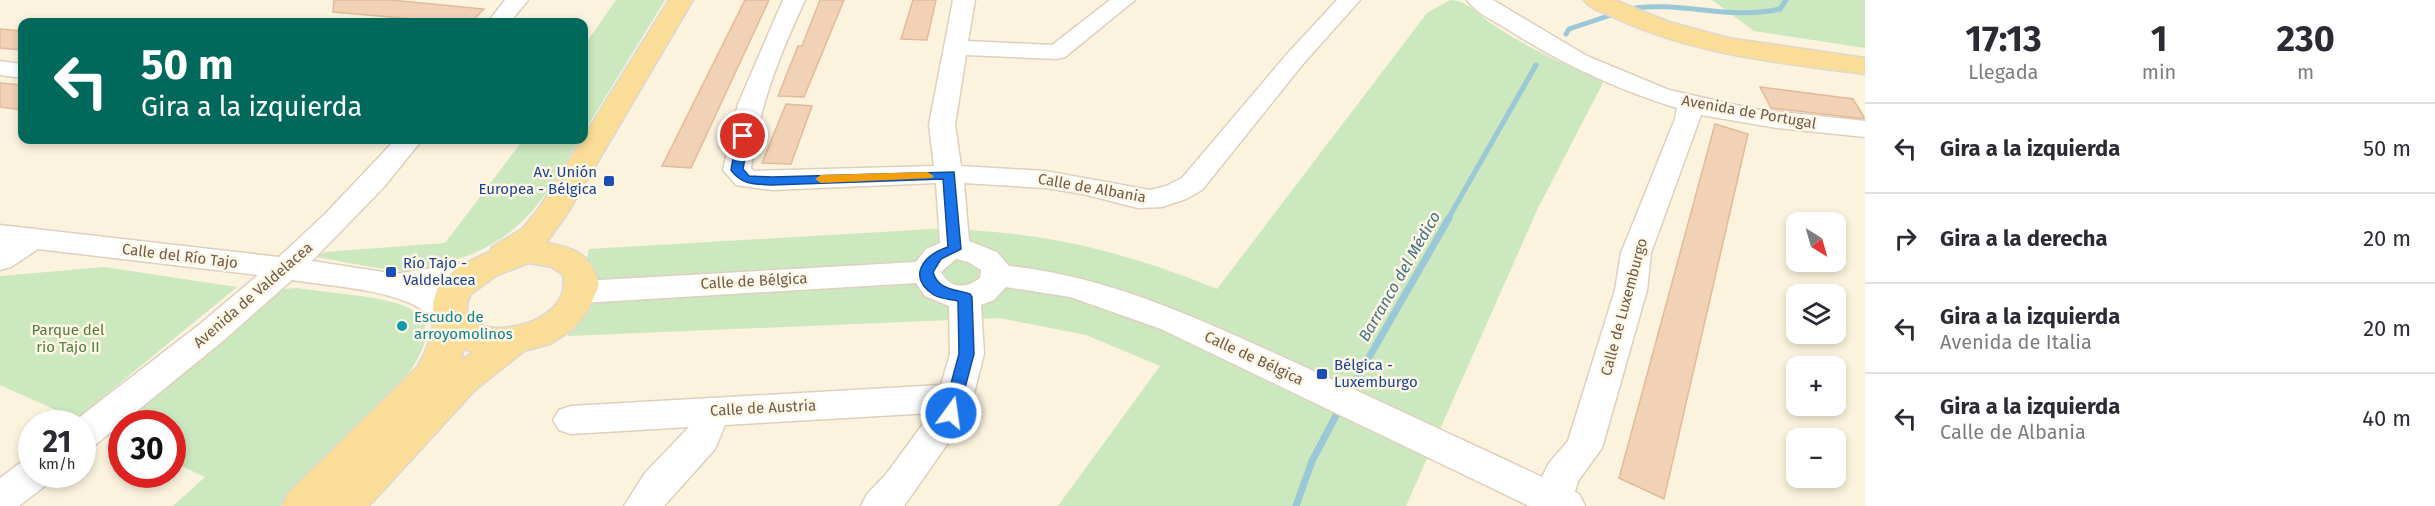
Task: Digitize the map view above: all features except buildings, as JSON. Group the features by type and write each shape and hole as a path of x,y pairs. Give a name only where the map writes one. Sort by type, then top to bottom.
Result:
{"main road":[{"path":"303,506 430,377 445,355 451,301 460,285 485,266 533,237 551,214 681,0"},
{"path":"559,255 560,238 699,0"},
{"path":"1596,0 1647,24 1699,40 1865,66"},
{"path":"343,506 462,380 512,342 550,328 571,311 582,292 583,280 579,270 559,255 529,252 485,266"},
{"path":"451,317 459,331 472,339 490,343 512,342"}],"street":[{"path":"502,18 513,0"},
{"name":"Calle de Albania","path":"794,0 764,64 747,117 737,170 746,179 772,181 949,175 1023,176 1084,185 1143,201 1173,197 1192,184 1295,59 1349,0"},
{"path":"955,249 942,125 964,0"},
{"path":"957,48 1058,52 1124,0"},
{"name":"Avenida de Portugal","path":"1478,0 1529,35 1570,58 1634,86 1690,104 1865,129"},
{"path":"0,68 18,70"},
{"name":"Calle de Luxemburgo","path":"1557,504 1562,474 1584,448 1631,290 1636,253 1688,119 1690,104"},
{"name":"Avenida de Valdelacea","path":"96,424 286,268 369,189 406,144"},
{"name":"Calle del Río Tajo","path":"0,235 286,268 396,285 430,299 451,317"},
{"path":"0,261 32,239"},
{"path":"955,249 969,250 984,255 994,266 996,275 992,285 981,293 965,297 940,292 929,282 926,272 929,264 936,256 955,249"},
{"name":"Calle del Río Tajo","path":"396,285 485,266"},
{"name":"Calle de Bélgica","path":"582,292 926,272"},
{"name":"Calle de Bélgica","path":"996,275 1031,277 1068,285 1145,308 1394,422 1557,504"},
{"path":"880,506 900,484 951,413 967,354 965,297"},
{"name":"Calle de Austria","path":"570,420 955,398"},
{"path":"643,506 658,484 702,439 714,410"},
{"path":"0,499 18,485"}],"green space":[{"path":"616,0 665,0 588,125 588,40"},
{"path":"1450,0 1469,6 1499,29 1528,46 1604,81 1538,208 1406,506 1058,506 1160,366 1086,335 999,318 568,336 589,249 932,229 970,230 1043,238 1112,253 1147,263 1217,289 1427,13"},
{"path":"1712,0 1865,0 1865,48 1754,31"},
{"path":"520,144 577,144 553,183 526,218 491,245 468,255 411,272 316,257 324,252 445,243"},
{"name":"Parque del rio Tajo II","path":"104,267 237,287 87,410 56,410 0,385 0,276"},
{"path":"296,288 352,295 378,299 408,308 425,324 426,336 421,352 410,371 280,506 173,506 205,477 186,468 186,410 139,410 283,289"}],"waterway":[{"name":"Barranco del Médico","path":"1628,9 1666,7 1723,12 1761,12 1780,9 1786,0"},
{"name":"Barranco del Médico","path":"1566,34 1569,29 1611,15"},
{"name":"Barranco del Médico","path":"1448,219 1536,65"},
{"name":"Barranco del Médico","path":"1348,394 1449,218"},
{"name":"Barranco del Médico","path":"1296,506 1312,461 1340,408"}],"slow traffic":[{"path":"821,179 927,176"}],"place":[{"name":"Av. Unión Europea - Bélgica","path":"609,181"},
{"name":"Río Tajo - Valdelacea","path":"391,272"},
{"name":"Escudo de arroyomolinos","path":"402,326"},
{"name":"Bélgica - Luxemburgo","path":"1322,374"}],"route":[{"path":"743,136 737,170 746,179 772,181 949,175 955,249 936,256 926,272 929,282 940,292 965,297 967,354 951,413"}]}
